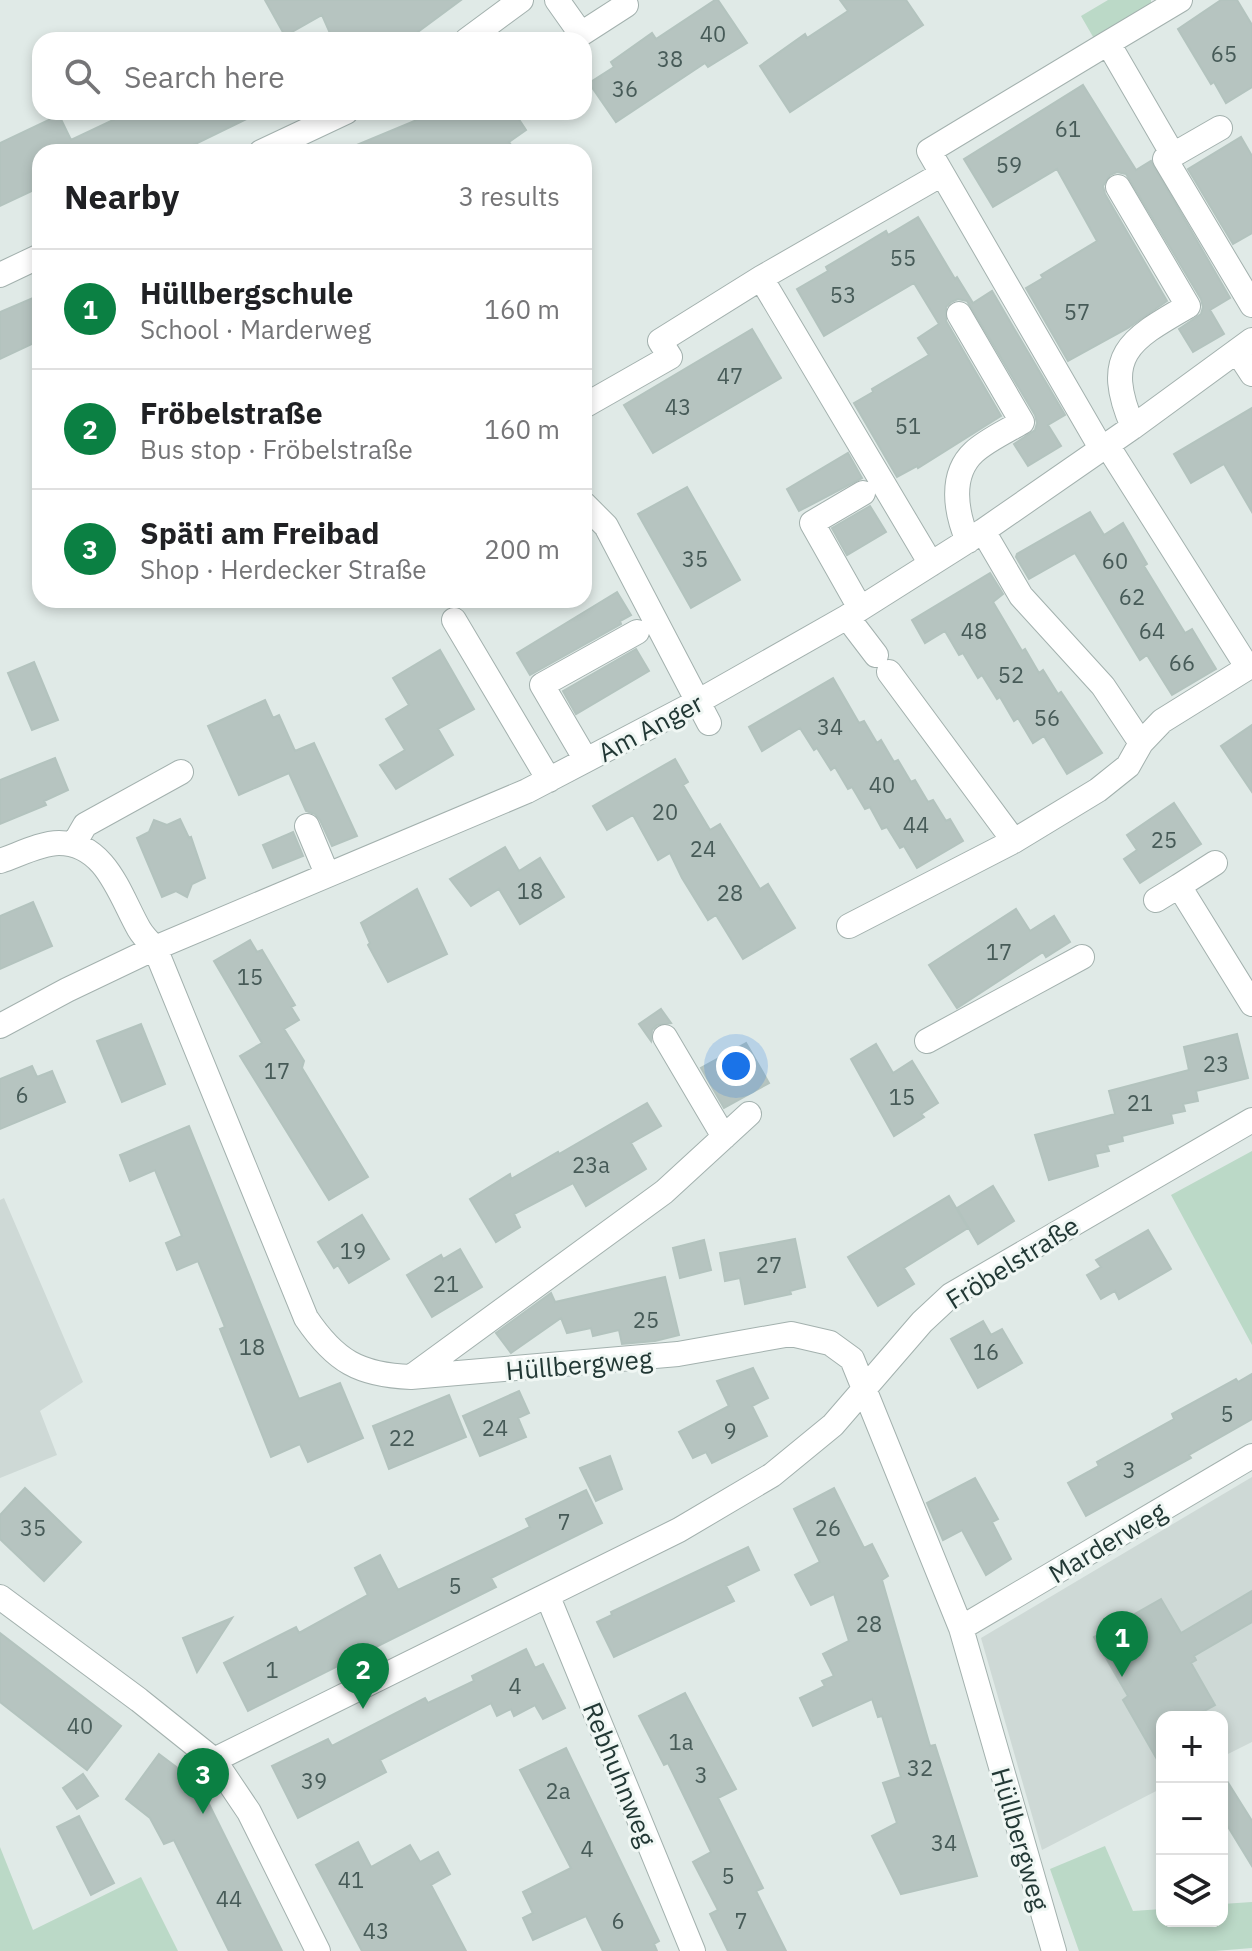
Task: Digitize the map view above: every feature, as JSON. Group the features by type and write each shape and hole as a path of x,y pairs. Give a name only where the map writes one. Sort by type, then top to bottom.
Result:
{"street":[{"path":"478,32 521,0"},
{"path":"557,0 580,32"},
{"path":"849,926 1014,841 1098,790 1128,766 1141,743 1162,721 1250,666 1104,447 929,151 1180,0"},
{"path":"584,32 626,5"},
{"path":"1108,43 1173,155"},
{"path":"278,144 329,120"},
{"path":"1220,128 1165,159 1252,305"},
{"path":"592,401 670,357 660,341 761,278 942,174"},
{"path":"1118,187 1188,306 1142,332 1122,359 1121,400 1133,427"},
{"path":"0,275 32,260"},
{"path":"761,278 931,564"},
{"path":"959,314 1022,422 973,453 962,470 955,499 960,523 975,536 1021,596 1103,686 1141,743"},
{"path":"1244,345 1252,374"},
{"name":"Am Anger","path":"0,1026 155,948 527,791 586,760 704,712 853,612 975,536 1133,427 1244,345"},
{"path":"863,493 812,523 824,551 882,664 1014,841"},
{"path":"592,512 606,526 704,712"},
{"path":"454,620 549,780"},
{"path":"586,760 542,685 637,632"},
{"path":"0,861 56,843 74,844 85,825 181,772"},
{"path":"307,826 327,874"},
{"name":"Hüllbergweg","path":"74,844 95,855 106,868 140,930 155,948 306,1318 320,1340 338,1358 360,1369 385,1376 411,1377 678,1354 791,1334 830,1343 852,1359 961,1628 1054,1951"},
{"path":"1156,900 1215,863"},
{"path":"1179,886 1252,1004"},
{"path":"927,1041 1082,957"},
{"path":"665,1037 724,1137"},
{"path":"411,1377 664,1192 749,1114"},
{"name":"Fröbelstraße","path":"214,1760 548,1597 679,1530 772,1475 833,1425 922,1322 951,1295 1252,1120"},
{"name":"Marderweg","path":"961,1628 1252,1456"},
{"path":"0,1597 128,1691 214,1760 249,1812 318,1951"},
{"name":"Rebhuhnweg","path":"548,1597 693,1951"}],"shaded area":[{"path":"4,1198 83,1382 40,1411 57,1455 0,1478 0,1200"},
{"path":"1252,1477 1252,1742 1228,1754 1228,1711 1156,1711 1156,1791 1042,1850 981,1638"}],"green space":[{"path":"1108,0 1151,0 1151,9 1096,42 1081,16"},
{"path":"1252,1151 1252,1345 1171,1195"},
{"path":"1105,1846 1133,1911 1156,1909 1156,1927 1228,1927 1228,1904 1252,1902 1252,1948 1079,1951 1050,1869"},
{"path":"0,1847 33,1930 141,1877 178,1951 0,1951"}],"building":[{"path":"265,0 461,0 418,32 329,32 322,15 292,32 283,32"},
{"path":"718,0 747,43 708,67 705,63 616,122 592,87 592,81 614,67 611,62 652,33 656,39"},
{"path":"840,0 906,0 923,25 790,112 760,66 805,34 807,38 848,11"},
{"path":"1221,0 1237,0 1252,25 1252,87 1226,103 1178,29"},
{"path":"1083,85 1136,170 1151,161 1230,298 1210,310 1224,334 1193,352 1179,329 1201,314 1201,299 1126,174 1117,172 1110,175 1103,186 1105,194 1167,301 1128,328 1068,361 1026,288 1043,278 1041,275 1097,241 1057,169 993,207 964,159"},
{"path":"48,120 61,120 71,140 113,120 245,120 195,144 32,144 32,191 0,206 0,143"},
{"path":"417,120 519,120 526,130 509,142 510,144 359,144"},
{"path":"1241,137 1252,156 1252,233 1233,244 1188,169"},
{"path":"918,217 973,303 992,291 1065,415 1048,425 1061,446 1028,466 1014,444 1035,430 1035,415 967,301 958,299 951,302 946,307 946,321 1001,416 918,468 897,477 854,403 929,355 918,338 939,324 914,283 824,336 797,289 828,271 826,267 886,231 888,235"},
{"path":"32,298 32,344 0,359 0,312"},
{"path":"752,329 781,378 653,453 624,405"},
{"path":"1252,408 1252,512 1224,464 1191,483 1174,454"},
{"path":"848,453 862,478 799,511 787,489"},
{"path":"687,487 740,580 691,608 638,514"},
{"path":"870,506 886,532 847,555 832,528"},
{"path":"1090,512 1104,535 1123,523 1147,564 1144,566 1185,633 1192,629 1216,669 1172,695 1147,655 1140,660 1075,553 1029,579 1017,554"},
{"path":"990,573 1003,594 993,602 1022,651 1025,649 1039,673 1043,670 1058,694 1061,692 1102,753 1067,774 1044,736 1033,743 1018,718 1014,721 982,675 978,678 963,653 959,655 945,631 925,643 912,620"},
{"path":"617,592 631,615 620,621 621,624 530,675 517,653"},
{"path":"636,649 649,671 576,714 563,691"},
{"path":"440,650 474,709 438,729 453,755 396,789 380,765 405,750 386,719 409,705 393,678"},
{"path":"34,662 58,720 32,730 8,673"},
{"path":"833,678 859,723 864,721 877,743 881,740 911,782 915,780 928,802 933,800 946,821 950,819 963,841 917,868 904,846 900,848 887,827 882,829 870,807 865,809 852,787 848,789 835,767 831,770 800,728 762,751 749,727"},
{"path":"265,700 273,718 279,715 295,751 314,743 357,836 332,846 320,820 306,811 289,773 239,795 208,726"},
{"path":"1252,725 1252,792 1221,746"},
{"path":"55,758 68,790 44,801 46,805 0,824 0,780"},
{"path":"675,759 688,782 683,785 710,830 720,824 760,889 768,884 795,928 743,959 716,915 708,920 670,853 658,860 633,815 607,830 593,806"},
{"path":"1174,803 1201,844 1140,883 1124,859 1137,850 1127,835"},
{"path":"180,819 191,837 205,878 192,884 187,897 176,891 162,897 137,838 149,832 154,820 167,825"},
{"path":"293,832 303,856 273,868 263,845"},
{"path":"505,847 519,871 540,858 564,897 520,924 499,889 471,906 450,879"},
{"path":"417,889 447,954 388,982 368,945 370,943 361,923"},
{"path":"33,902 52,946 0,969 0,916"},
{"path":"1016,909 1030,931 1054,916 1070,942 1046,957 1043,952 957,1008 929,965"},
{"path":"250,940 257,952 262,950 295,1005 291,1007 299,1020 284,1029 304,1061 302,1068 368,1177 329,1200 240,1056 262,1043 214,961"},
{"path":"661,1009 671,1023 657,1025 652,1030 651,1041 639,1024"},
{"path":"141,1024 165,1084 122,1102 97,1041"},
{"path":"1237,1034 1248,1078 1196,1091 1198,1101 1183,1104 1185,1111 1171,1114 1173,1123 1122,1136 1123,1141 1107,1145 1109,1151 1095,1154 1098,1166 1049,1180 1035,1135 1115,1114 1109,1091 1189,1070 1184,1047"},
{"path":"746,1043 769,1083 724,1108 701,1068"},
{"path":"876,1044 893,1073 912,1061 938,1103 921,1114 924,1117 894,1136 851,1059"},
{"path":"32,1066 37,1077 52,1071 65,1102 0,1129 0,1079"},
{"path":"647,1103 661,1126 631,1143 646,1169 586,1206 573,1183 514,1214 520,1227 496,1242 470,1199 510,1174 511,1179"},
{"path":"189,1126 299,1399 340,1383 363,1438 308,1462 300,1444 271,1457 220,1329 225,1327 198,1261 177,1270 166,1243 182,1236 155,1170 130,1181 120,1155"},
{"path":"993,1186 1014,1221 978,1244 957,1208"},
{"path":"949,1196 968,1228 904,1268 914,1284 878,1306 848,1257"},
{"path":"362,1215 389,1259 349,1283 338,1265 334,1268 318,1242"},
{"path":"1148,1230 1171,1269 1119,1299 1115,1291 1101,1299 1087,1275 1101,1267 1096,1260"},
{"path":"795,1239 805,1287 790,1291 791,1294 745,1304 740,1278 725,1281 720,1253"},
{"path":"704,1240 711,1270 680,1278 673,1248"},
{"path":"460,1249 482,1287 432,1317 407,1275 441,1255 443,1259"},
{"path":"665,1277 679,1335 622,1344 619,1330 593,1336 591,1328 567,1333 561,1318 511,1353 496,1333 551,1293 555,1302"},
{"path":"983,1321 991,1335 1002,1329 1022,1363 978,1388 951,1339"},
{"path":"753,1368 768,1398 752,1406 767,1436 712,1463 706,1452 693,1458 679,1432 729,1406 717,1381"},
{"path":"1252,1374 1252,1419 1189,1455 1191,1458 1086,1516 1068,1483 1099,1466 1097,1462 1174,1419 1172,1414 1236,1379 1238,1382"},
{"path":"519,1391 529,1413 518,1418 526,1437 480,1456 463,1416"},
{"path":"449,1395 466,1437 389,1469 373,1426"},
{"path":"610,1456 622,1489 596,1501 580,1468"},
{"path":"975,1478 998,1519 992,1522 1011,1559 986,1575 962,1530 943,1540 927,1503"},
{"path":"25,1488 81,1542 44,1581 0,1539 0,1515"},
{"path":"834,1488 864,1548 872,1544 888,1576 882,1580 930,1746 935,1745 977,1876 901,1894 872,1836 897,1823 883,1783 901,1777 882,1716 878,1717 872,1699 813,1726 800,1698 825,1686 822,1681 834,1676 823,1654 849,1641 834,1594 811,1605 795,1575 820,1562 794,1509"},
{"path":"586,1490 602,1523 491,1578 496,1587 248,1711 224,1663 296,1627 299,1633 368,1595 355,1568 380,1555 398,1590 530,1527 526,1519"},
{"path":"748,1547 759,1570 726,1586 734,1601 614,1657 597,1622 612,1615 611,1612"},
{"path":"1252,1591 1252,1622 1194,1656 1196,1660 1191,1663 1215,1705 1204,1711 1156,1711 1156,1758 1123,1700 1128,1696 1094,1637 1161,1599 1181,1633"},
{"path":"232,1618 197,1672 183,1638"},
{"path":"0,1633 121,1726 87,1770 0,1702"},
{"path":"526,1649 535,1668 543,1664 565,1708 543,1719 535,1705 514,1716 511,1709 497,1716 491,1703 380,1760 386,1772 298,1818 272,1766 328,1739 332,1746 425,1698 428,1703 474,1681 472,1676"},
{"path":"685,1693 736,1789 718,1798 763,1888 756,1891 786,1951 728,1951 710,1914 718,1910 693,1862 711,1852 668,1763 664,1765 639,1716"},
{"path":"566,1748 659,1941 654,1944 657,1951 603,1951 586,1916 533,1940 523,1918 533,1913 523,1892 571,1868 520,1770"},
{"path":"159,1754 199,1784 282,1951 229,1951 174,1840 164,1844 150,1818 126,1799"},
{"path":"83,1774 98,1796 77,1809 63,1788"},
{"path":"1228,1783 1252,1821 1252,1866 1228,1827"},
{"path":"79,1816 114,1883 91,1895 57,1827"},
{"path":"358,1842 371,1867 410,1845 420,1862 438,1852 450,1874 431,1885 466,1951 362,1951 316,1865"}],"place":[{"name":"Hüllbergschule","path":"1122,1677"},
{"name":"Fröbelstraße","path":"363,1709"},
{"name":"Späti am Freibad","path":"203,1814"}]}
